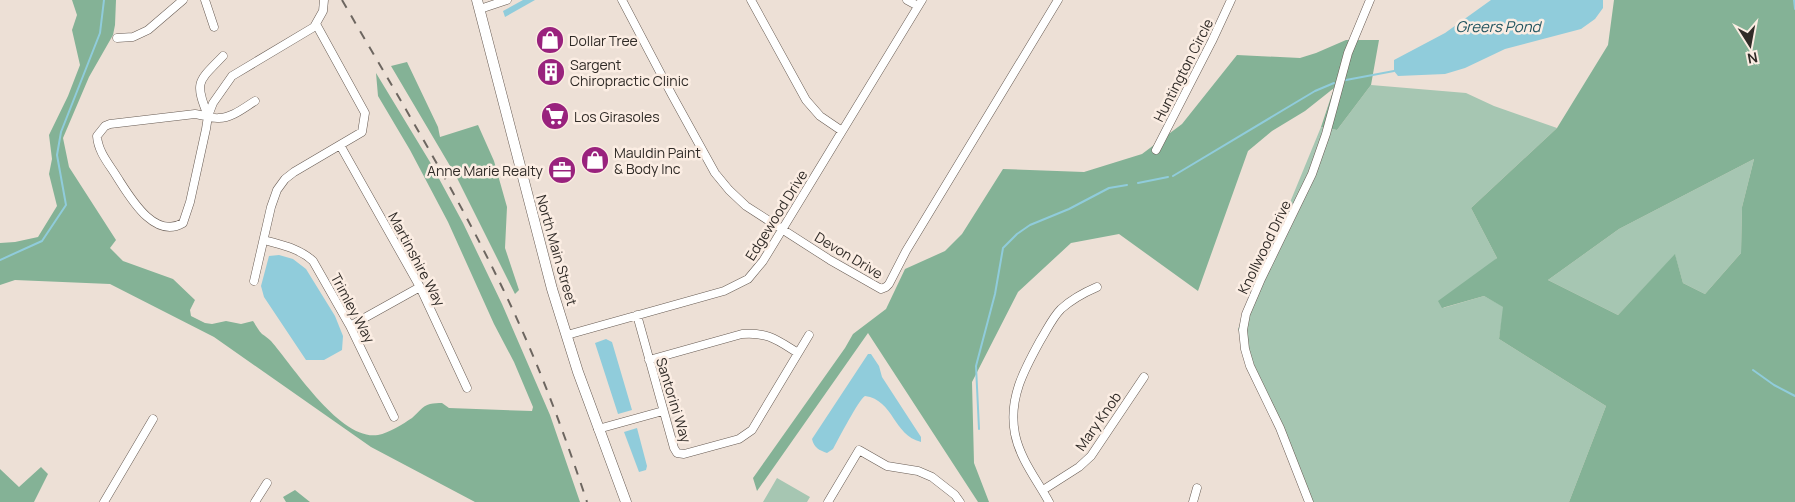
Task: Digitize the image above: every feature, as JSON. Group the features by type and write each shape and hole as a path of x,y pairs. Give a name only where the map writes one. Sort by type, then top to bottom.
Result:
{"main road":[{"name":"North Main Street","path":"479,5 538,238 578,372 626,502"}],"street":[{"path":"117,38 134,37 148,30 183,0"},
{"path":"205,0 214,27"},
{"path":"255,101 228,117 219,118 208,116 195,114 110,124 105,126 97,136 99,150 134,204 151,220 169,227 178,226 183,223 190,202 208,116 213,103 232,76 304,34 316,24 323,11 324,0"},
{"path":"479,5 507,0"},
{"name":"Devon Drive","path":"622,0 672,95 721,181 746,206 881,289 886,287 1058,0"},
{"path":"751,0 806,100 820,116 842,131"},
{"path":"907,0 920,3"},
{"name":"Huntington Circle","path":"1156,150 1231,0"},
{"name":"Knollwood Drive","path":"1309,502 1283,435 1247,357 1243,340 1244,323 1264,271 1312,174 1326,134 1348,53 1370,0"},
{"name":"Edgewood Drive","path":"567,335 724,291 740,284 757,270 920,3"},
{"path":"254,281 277,190 285,179 294,172 362,132 366,113 316,24"},
{"path":"208,116 199,94 199,87 207,72 223,56"},
{"name":"Martinshire Way","path":"340,145 420,287 467,388"},
{"name":"Trimley Way","path":"264,240 291,247 306,255 312,261 350,326 394,417"},
{"path":"350,326 420,287"},
{"path":"1049,502 1021,453 1017,442 1013,417 1015,396 1025,369 1057,313 1078,295 1097,287"},
{"name":"Santorini Way","path":"637,315 674,448 677,453 684,454 739,439 752,430 809,335"},
{"path":"649,360 742,334 753,333 775,338 798,353"},
{"name":"Mary Knob","path":"1043,490 1079,468 1091,456 1144,377"},
{"path":"598,429 663,411"},
{"path":"104,502 153,419"},
{"path":"828,502 859,450 887,466 918,471 932,477 955,495 960,502"},
{"path":"255,502 267,483"},
{"path":"1193,502 1197,488"}],"green space":[{"path":"72,0 116,0 113,35 89,77 63,138 69,167 116,240 110,248 123,261 173,279 195,300 190,310 191,316 205,323 212,324 226,321 241,324 253,321 318,400 348,426 363,434 378,435 387,432 412,418 425,406 433,403 442,403 449,408 532,411 533,407 514,362 494,324 448,222 410,150 378,96 376,73 430,162 463,223 502,304 550,415 580,502 475,502 371,447 214,337 110,284 15,280 0,285 0,243 38,237 57,206 49,174 52,159 49,135 68,96 80,65 72,30 77,15"},
{"path":"1614,0 1795,0 1795,502 1569,502 1606,406 1499,339 1503,307 1484,296 1442,308 1438,301 1497,258 1471,208 1557,128 1608,45","holes":["1754,159 1742,207 1741,253 1705,294 1683,283 1675,254 1618,315 1548,280 1619,229"]},
{"path":"1346,40 1379,40 1371,85 1337,130 1321,127 1334,88 1305,111 1272,131 1248,151 1198,291 1119,234 1071,243 1018,292 972,382 974,463 989,502 978,502 868,333 757,491 753,478 853,334 886,309 905,269 945,251 962,234 1003,169 1084,172 1142,154 1182,124 1237,55 1300,58"},
{"path":"407,62 438,127 440,137 478,125 494,161 507,207 505,248 519,290 515,294 456,176 391,66"},
{"path":"1371,85 1466,93 1494,106 1557,128 1471,208 1497,258 1443,308 1484,296 1504,307 1499,339 1606,406 1569,502 1306,502 1291,447 1238,329 1321,127 1337,130"},
{"path":"1754,159 1742,207 1741,253 1705,294 1683,283 1675,255 1618,315 1548,280 1619,229"},
{"path":"41,467 48,474 34,502 0,502 0,469 19,487"},
{"path":"777,478 810,497 807,502 763,502"},
{"path":"295,490 310,502 286,502 283,497"}],"water":[{"path":"523,0 535,0 505,17 503,11"},
{"name":"Greers Pond","path":"1491,0 1603,0 1603,8 1595,19 1581,29 1505,49 1465,68 1445,74 1398,76 1394,71 1394,60 1445,33"},
{"path":"279,255 293,259 306,269 335,316 343,336 342,350 324,360 306,360 264,297 261,286 269,256"},
{"path":"606,339 612,342 632,410 618,414 595,343"},
{"path":"868,354 871,354 879,366 882,377 921,437 921,442 905,432 882,404 875,399 865,396 833,449 827,453 822,451 816,447 812,439"},
{"path":"637,428 647,466 646,470 639,472 624,432"}],"waterway":[{"path":"0,260 42,241 66,205 57,155 61,132 100,33 104,0"},
{"path":"1794,0 1795,9"},
{"path":"1346,80 1394,71"},
{"path":"1173,176 1315,91 1334,83"},
{"path":"1138,183 1168,177"},
{"path":"979,429 976,366 995,294 1003,248 1017,234 1030,225 1069,209 1109,188 1127,185"},
{"path":"1753,370 1774,385 1795,396"}],"railway":[{"path":"342,0 445,178 484,250 526,340 548,393 587,502"}],"place":[{"name":"Dollar Tree","path":"550,40"},
{"name":"Sargent Chiropractic Clinic","path":"551,72"},
{"name":"Los Girasoles","path":"555,116"},
{"name":"Mauldin Paint & Body Inc","path":"595,160"},
{"name":"Anne Marie Realty","path":"562,170"}]}
